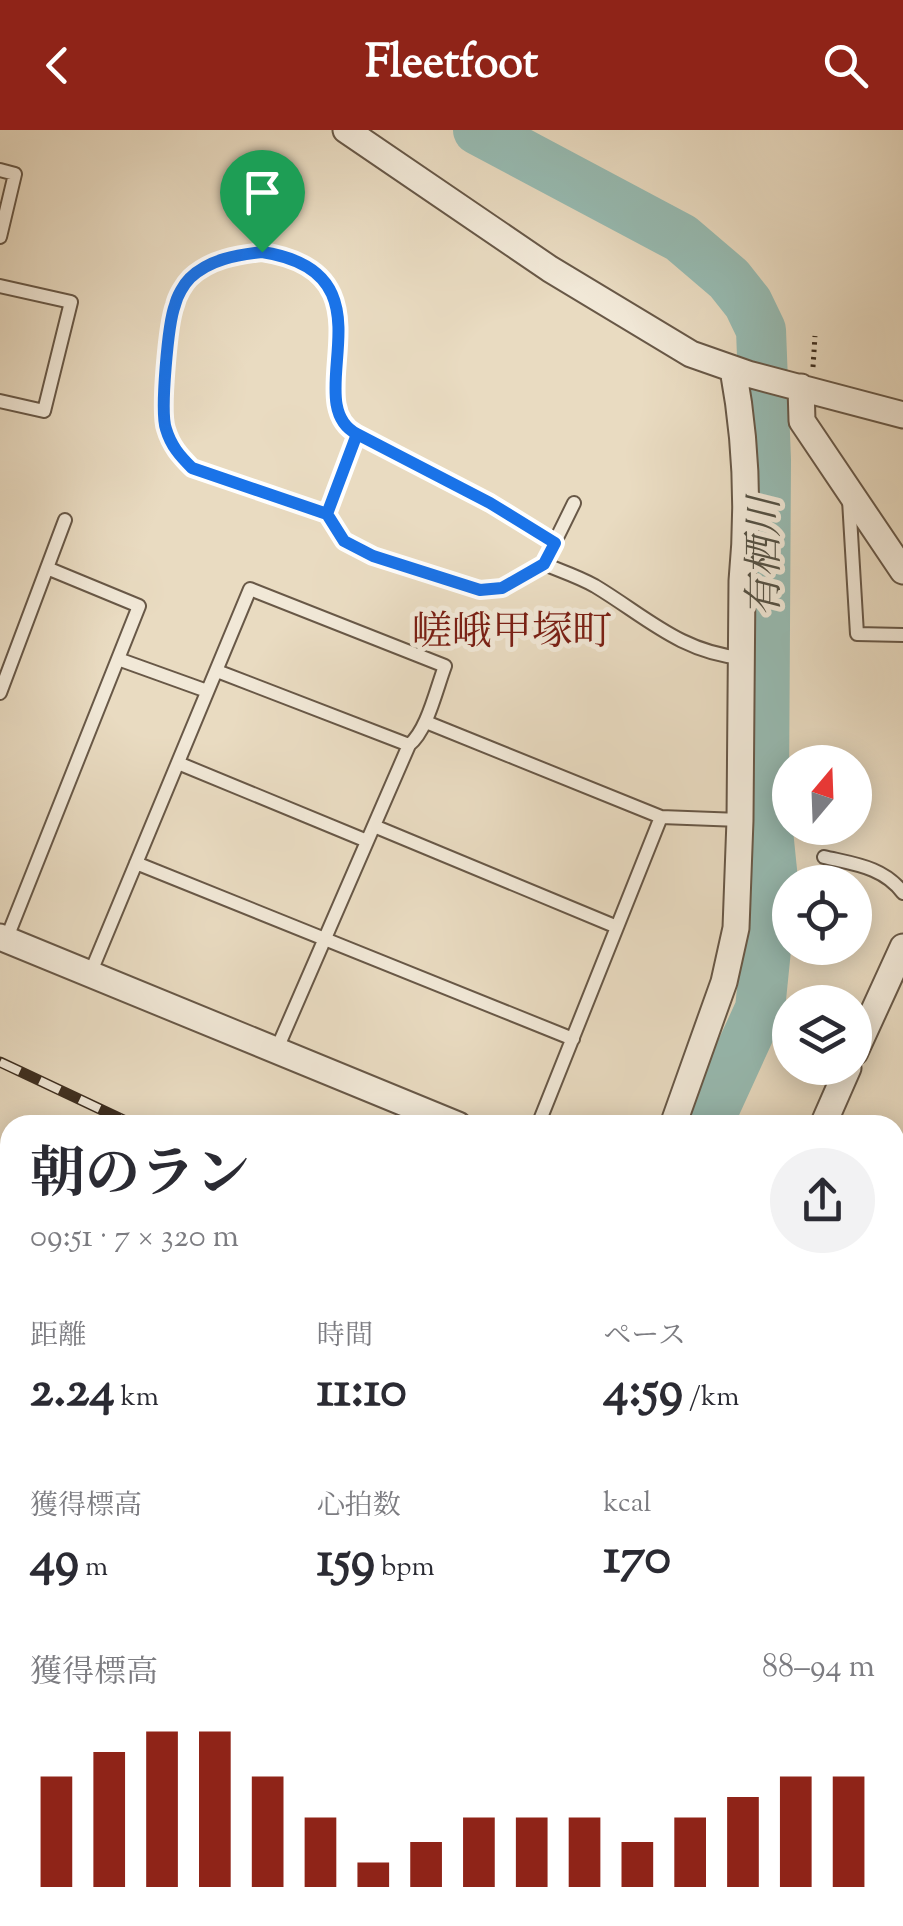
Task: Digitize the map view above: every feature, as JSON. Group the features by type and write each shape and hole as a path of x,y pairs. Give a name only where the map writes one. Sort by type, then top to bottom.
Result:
{"street":[{"path":"346,130 550,269 692,354 741,372 903,415"},
{"path":"677,1115 732,954 740,820 746,547 741,372"},
{"path":"794,385 802,421 903,571"},
{"path":"3,938 433,1115"},
{"path":"872,1015 903,947"},
{"path":"827,1115 841,1085"}],"lane":[{"path":"0,170 16,174 0,237"},
{"path":"0,286 71,302 44,411 0,401"},
{"path":"848,492 857,634 903,635"},
{"path":"574,504 544,564 591,584 689,646 715,656 742,658"},
{"path":"0,693 65,520"},
{"path":"3,938 139,606 46,568"},
{"path":"90,974 250,589 445,666 426,722 409,746 276,1051"},
{"path":"118,659 208,691"},
{"path":"216,671 409,746"},
{"path":"426,722 661,817 740,820"},
{"path":"178,762 368,840"},
{"path":"542,1115 661,817"},
{"path":"374,826 617,928"},
{"path":"824,857 872,868 893,879 903,892"},
{"path":"136,864 572,1039"}],"path":[{"path":"544,564 502,588 480,590 373,556 344,541 327,514 192,468 176,451 164,427 174,306 188,280 234,255 291,256 309,267 330,289 339,312 336,401 348,430 490,503 555,543"},
{"path":"327,514 357,434"}],"waterway":[{"name":"有栖川","path":"478,130 681,238 729,279 748,303 761,330 766,460 764,792 773,880 760,1009 712,1115"}],"railway":[{"path":"0,1062 113,1115"}],"district":[{"name":"嵯峨甲塚町","path":"512,630"}],"route":[{"path":"262,252 234,255 208,266 188,280 174,306 164,427 176,451 192,468 327,514 357,434 490,503 555,543 544,564 502,588 480,590 373,556 344,541 327,514 357,434 348,430 336,401 339,312 330,289 309,267 291,256 262,252"}]}
